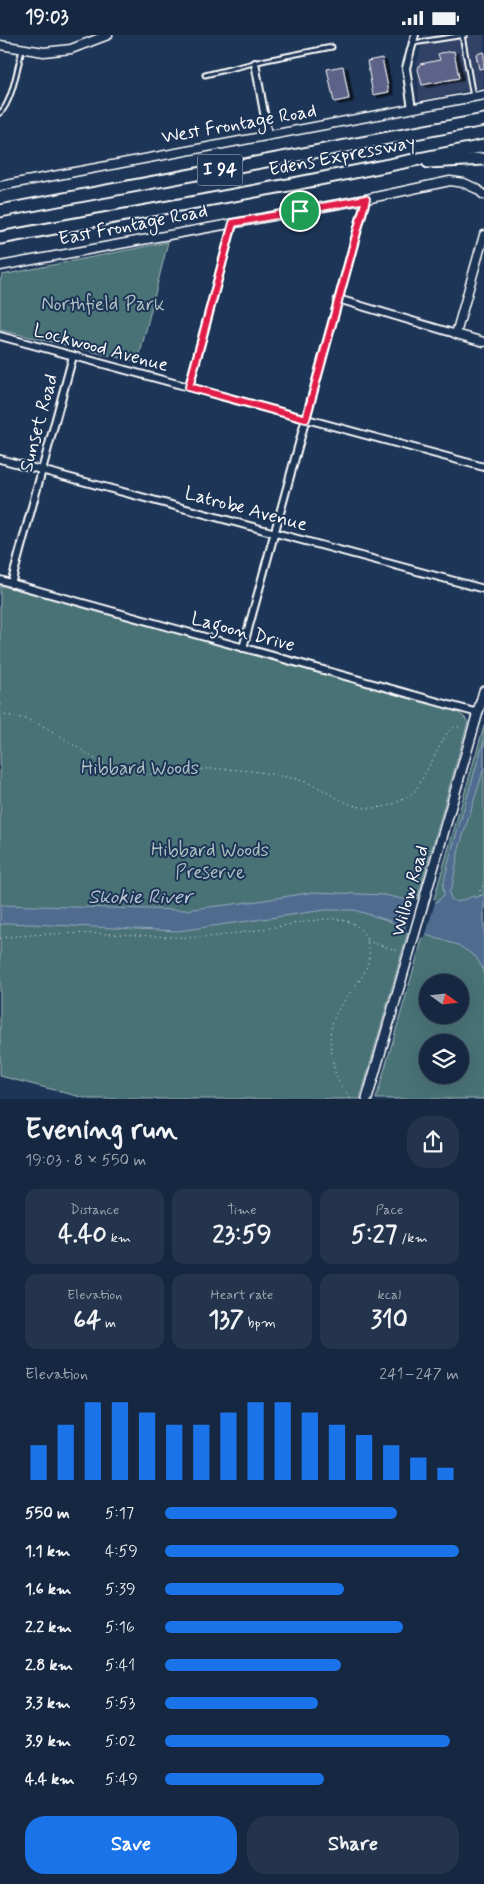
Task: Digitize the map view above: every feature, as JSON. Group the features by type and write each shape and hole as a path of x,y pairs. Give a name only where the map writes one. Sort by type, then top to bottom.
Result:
{"highway":[{"path":"440,128 484,112"},
{"name":"Edens Expressway","path":"0,211 484,120"},
{"name":"Edens Expressway","path":"0,238 294,184 484,146"},
{"path":"397,162 484,159"}],"main road":[{"name":"Willow Road","path":"367,1099 484,691"}],"street":[{"path":"0,45 44,52 71,49 108,35"},
{"path":"412,109 406,68 415,35"},
{"path":"255,63 268,135"},
{"name":"West Frontage Road","path":"0,186 484,95"},
{"name":"East Frontage Road","path":"0,266 366,199 450,181 464,183 477,189 484,195"},
{"path":"243,648 366,199"},
{"path":"189,387 233,223"},
{"path":"456,334 484,235"},
{"path":"338,299 484,342"},
{"name":"Lockwood Avenue","path":"0,336 484,467"},
{"name":"Sunset Road","path":"12,584 73,356"},
{"name":"Latrobe Avenue","path":"0,459 484,589"},
{"name":"Lagoon Drive","path":"0,581 478,713"}],"lane":[{"path":"413,43 464,35 473,97"},
{"path":"205,75 332,47"},
{"path":"0,113 4,109 9,96 22,49"}],"path":[{"path":"0,715 16,717 43,725 100,761 127,772 145,774 233,769 272,774 307,782 350,805 372,809 393,805 416,790 449,730 454,727 466,727"},
{"path":"480,896 480,890 484,884"},
{"path":"0,938 50,933 212,937 334,919 353,923 367,940 370,962 364,975 341,1006 333,1020 330,1032 334,1071 338,1084 351,1099"},
{"path":"367,940 400,952"}],"shaded area":[{"path":"424,35 484,35 484,87 419,101 417,64"},
{"path":"484,740 484,768 459,849 452,887 449,892 451,899 457,902 484,894 484,971 476,957 458,945 354,910 325,910 178,931 8,923 0,925 0,905 185,910 314,892 384,895 427,904 438,901 444,895 443,886 450,856"}],"green space":[{"name":"Northfield Park","path":"168,242 138,362 0,330 0,282 2,275"},
{"name":"Hibbard Woods Preserve","path":"0,585 447,708 459,713 466,719 468,722 360,1099 89,1099 0,1076"},
{"path":"484,726 484,1099 376,1099"}],"pier":[{"path":"413,899 427,901 436,899 425,938 405,931"}],"building":[{"path":"454,51 459,78 422,85 418,69 420,64 440,60 438,54"},
{"path":"484,52 484,68 479,69 476,54"},
{"path":"382,58 389,92 373,95 367,61"},
{"path":"343,66 349,99 334,102 327,69"}],"route":[{"path":"366,199 306,419 189,387 233,223 300,211 366,199"}],"park label":[{"name":"Hibbard Woods","path":"140,768"}],"water label":[{"name":"Skokie River","path":"140,897"}]}
